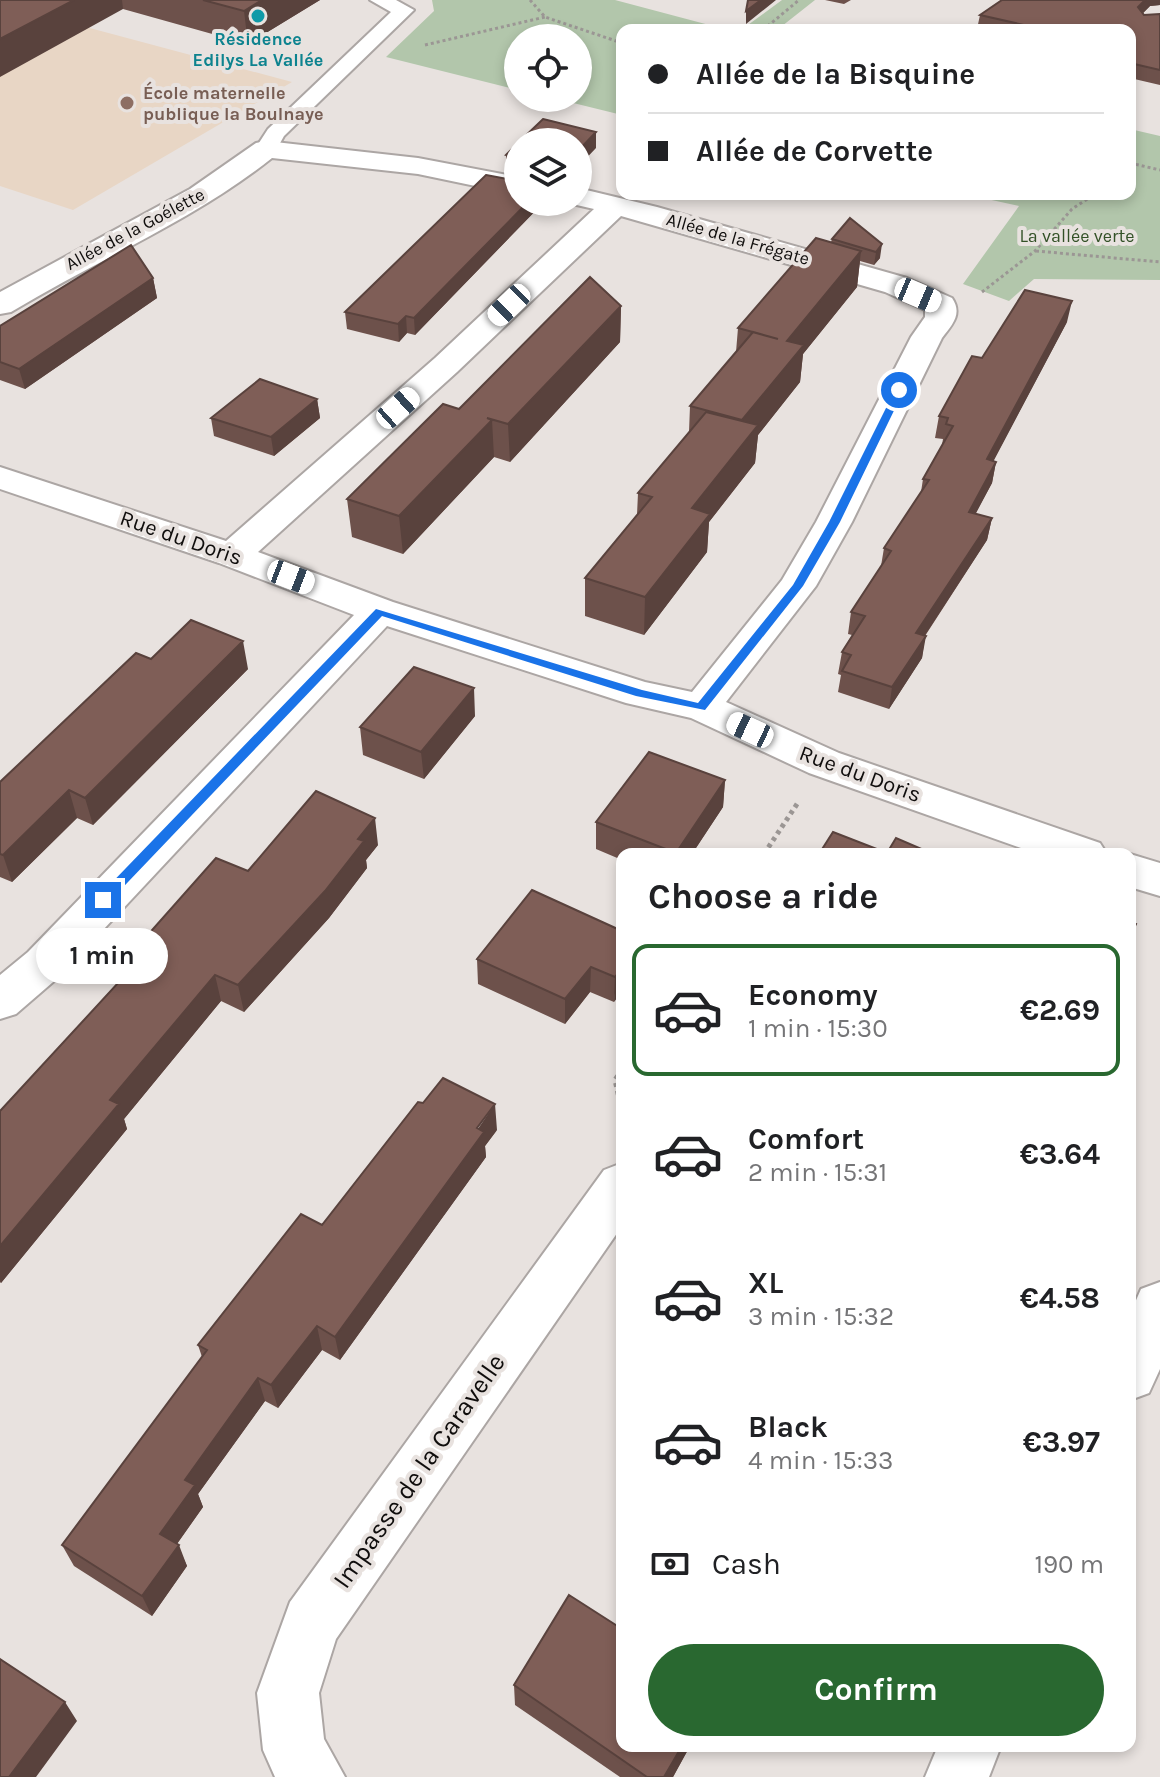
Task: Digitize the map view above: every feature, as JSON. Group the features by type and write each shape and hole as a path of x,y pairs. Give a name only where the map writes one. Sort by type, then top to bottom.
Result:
{"street":[{"path":"266,149 418,166 504,183"},
{"name":"Allée de la Goélette","path":"0,305 78,259 174,211 243,169 266,149"},
{"name":"Allée de la Frégate","path":"592,200 896,285 941,305"},
{"path":"232,555 446,365 615,205"},
{"path":"701,707 797,586 834,522 927,337 941,318 941,305"},
{"name":"Rue du Doris","path":"0,477 232,555 380,611 640,694 701,707 824,763 1068,848"},
{"path":"0,1001 44,964 380,611"},
{"path":"1136,872 1160,880"},
{"name":"Impasse de la Caravelle","path":"313,1777 294,1750 288,1693 311,1623 616,1193"},
{"path":"1136,1361 1160,1306"},
{"path":"957,1777 967,1752"}],"lane":[{"path":"266,149 275,133 404,10 379,0"}],"path":[{"path":"530,0 545,17 616,41"},
{"path":"770,24 799,0"},
{"path":"413,49 545,17"},
{"path":"1136,164 1160,170"},
{"path":"941,305 983,292 1035,251 1072,209 1086,200"},
{"path":"1035,251 1160,262"},
{"path":"768,848 824,763"}],"shaded area":[{"name":"École maternelle publique la Boulnaye","path":"0,4 292,82 73,210 0,186"}],"green space":[{"path":"432,0 615,0 705,24 616,24 616,114 592,108 592,24 504,24 504,86 386,57 434,11"},
{"path":"782,0 815,0 785,24 749,24"},
{"name":"La vallée verte","path":"1136,130 1160,136 1160,280 1034,279 1009,301 963,284 1019,206 992,200 1136,200"}],"building":[{"path":"0,0 74,0 0,39"},
{"path":"203,0 262,0 244,11"},
{"path":"748,0 761,0 746,11"},
{"path":"1002,0 1145,0 1138,7 1144,15 1160,14 1160,70 1136,64 1136,24 1020,24 980,15"},
{"path":"543,119 580,128 534,128"},
{"path":"486,175 504,178 504,216 514,216 414,318 406,316 398,324 345,312"},
{"path":"850,218 882,244 876,252 832,239"},
{"path":"816,238 861,251 787,341 804,345 742,420 690,406 753,332 738,328"},
{"path":"131,245 153,278 19,369 0,362 0,326"},
{"path":"590,277 621,306 508,424 487,418 492,420 399,516 347,499 443,404 459,409"},
{"path":"1025,290 1072,301 987,459 996,462 969,512 992,518 916,633 926,636 892,687 842,671 851,655 842,652 865,616 851,612 891,551 884,548 929,480 923,479 953,426 946,424 948,418 939,416 972,356 982,358"},
{"path":"260,379 317,399 271,437 211,418"},
{"path":"706,412 758,425 692,508 710,514 645,597 585,578 652,497 638,493"},
{"path":"191,620 243,641 85,798 69,790 3,855 0,854 0,782 136,653 151,659"},
{"path":"414,667 474,688 421,752 360,727"},
{"path":"649,752 725,780 679,848 663,848 596,822"},
{"path":"316,791 375,818 358,839 364,841 325,891 238,985 215,975 110,1100 119,1104 0,1246 0,1111 131,969 121,965 216,858 248,871"},
{"path":"833,832 874,848 823,848"},
{"path":"896,838 919,848 890,848"},
{"path":"532,890 616,928 616,976 591,967 565,999 477,959"},
{"path":"443,1078 495,1104 477,1128 484,1132 335,1337 317,1326 271,1385 258,1378 185,1480 195,1485 160,1534 179,1545 142,1596 62,1545 207,1350 198,1345 301,1214 322,1225 418,1102 423,1103"},
{"path":"569,1595 616,1625 616,1752 679,1752 664,1777 647,1777 514,1685"},
{"path":"0,1659 65,1702 9,1777 0,1777"}],"place":[{"name":"Résidence Edilys La Vallée","path":"258,16"},
{"name":"École maternelle publique la Boulnaye","path":"127,103"}],"route":[{"path":"103,900 380,611 640,694 701,707 797,586 834,522 899,390"}]}
